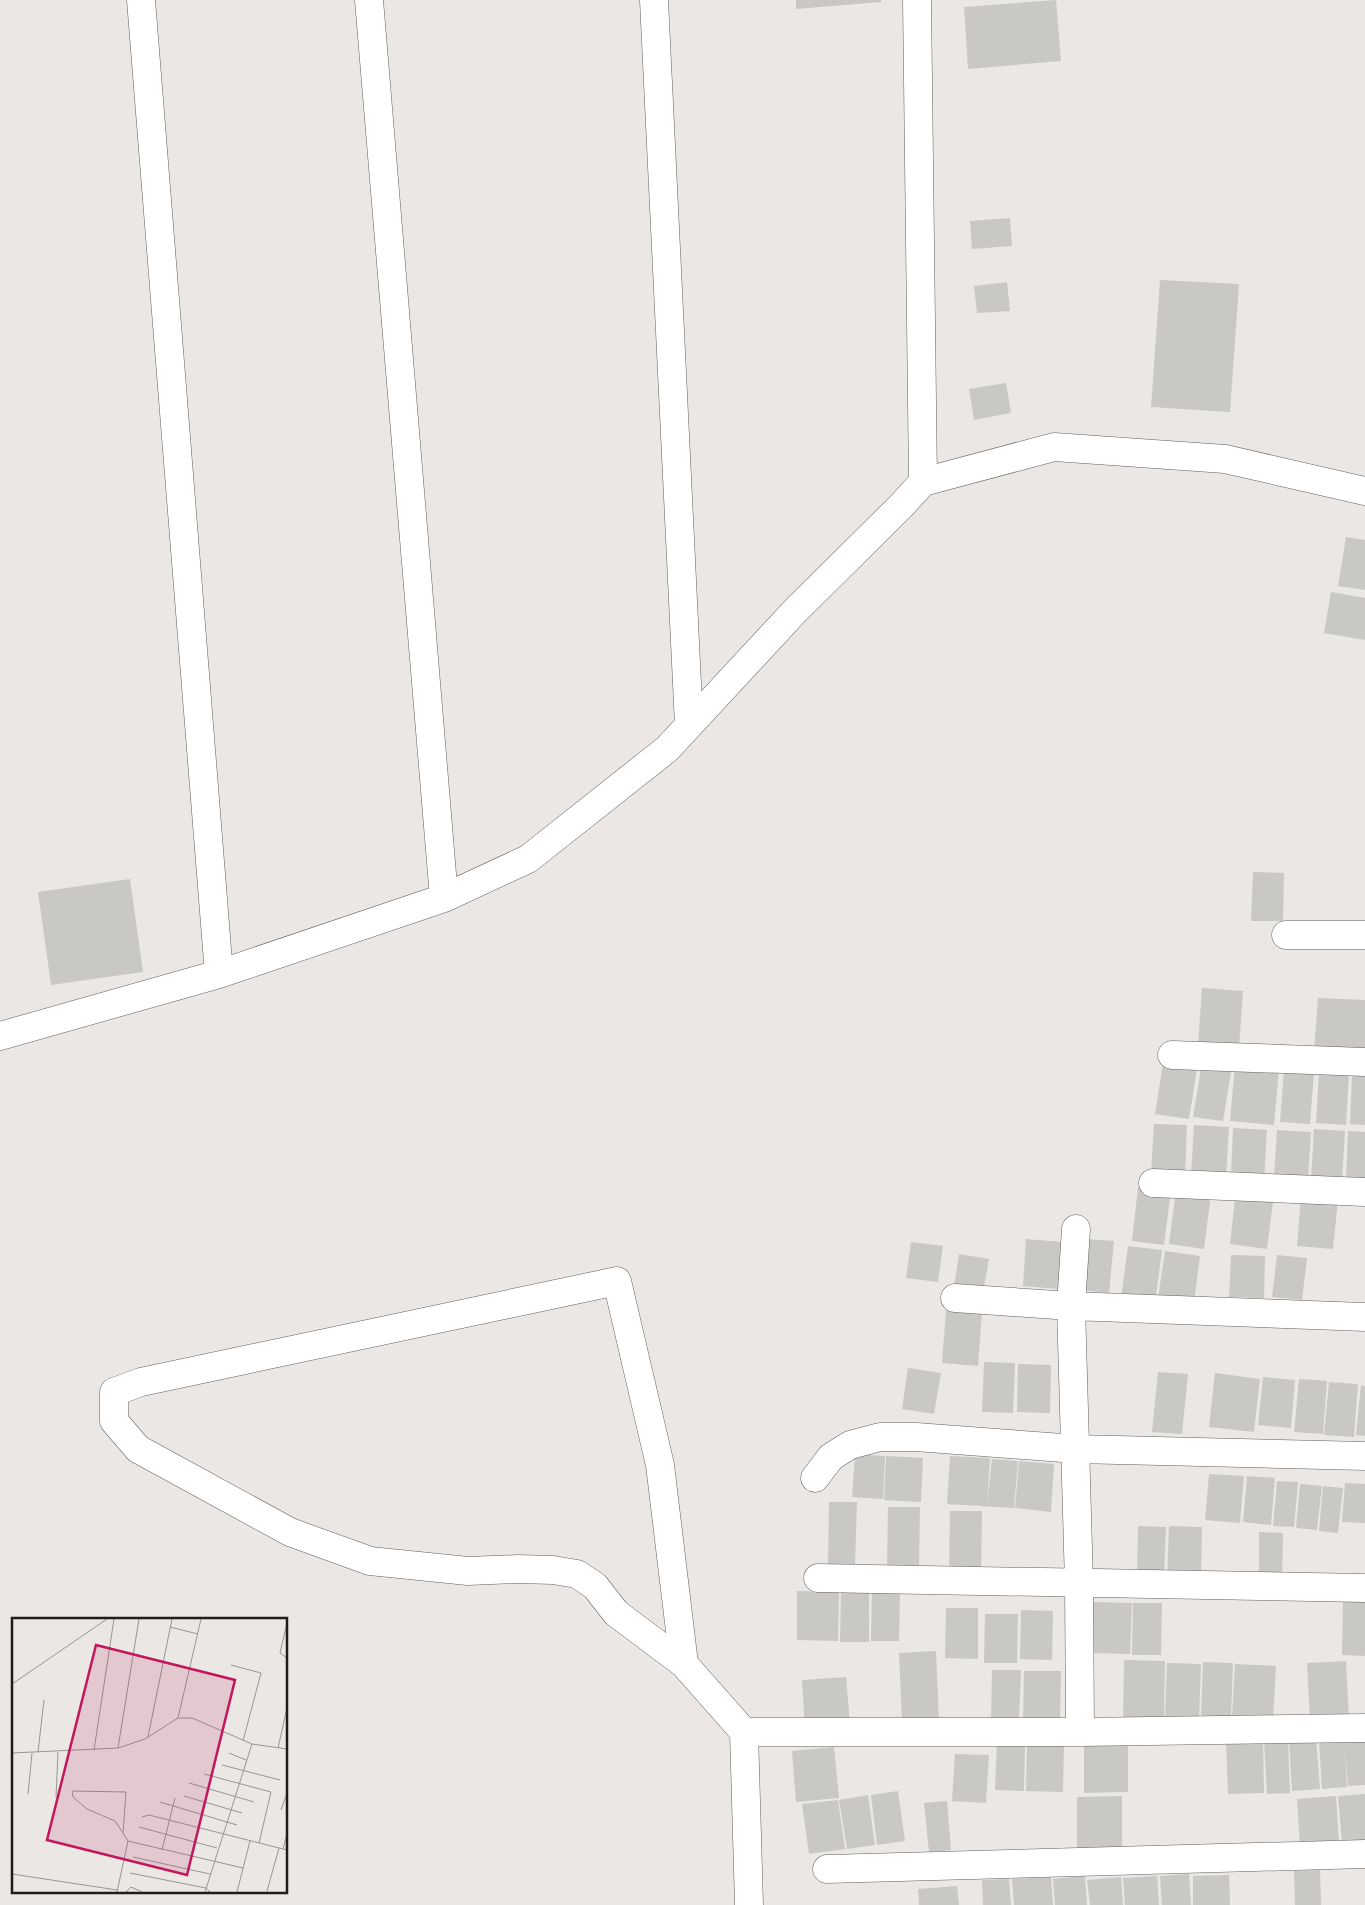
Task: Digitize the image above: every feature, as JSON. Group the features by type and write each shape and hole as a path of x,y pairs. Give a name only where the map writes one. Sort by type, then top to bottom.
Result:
{"street":[{"path":"141,0 219,974"},
{"path":"369,0 444,898"},
{"path":"654,0 689,725"},
{"path":"917,0 923,482"},
{"path":"0,1036 219,974 444,898 528,858 667,749 794,611 923,482 1054,447 1225,460 1365,491"},
{"path":"1286,935 1365,936"},
{"path":"1172,1055 1365,1062"},
{"path":"1153,1183 1365,1192"},
{"path":"1076,1229 1071,1306 1079,1583 1080,1732"},
{"path":"684,1664 660,1466 616,1281 141,1382 114,1392 114,1421 138,1449 290,1532 370,1561 468,1571 553,1570 577,1574 595,1586 616,1613 684,1664 744,1732 749,1905"},
{"path":"955,1298 1071,1306 1365,1317"},
{"path":"815,1478 831,1457 850,1445 880,1437 916,1437 1076,1449 1365,1456"},
{"path":"818,1578 1365,1588"},
{"path":"744,1732 1080,1732 1365,1728"},
{"path":"827,1869 1365,1854"}],"building":[{"path":"796,0 881,0 881,2 796,9"},
{"path":"1056,0 1061,61 968,69 964,7"},
{"path":"1010,218 1012,246 972,249 970,221"},
{"path":"1160,280 1239,284 1230,412 1151,407"},
{"path":"1007,282 1010,311 977,313 974,286"},
{"path":"1006,383 1011,413 974,420 969,389"},
{"path":"1346,537 1365,540 1365,590 1338,586"},
{"path":"1331,592 1365,598 1365,640 1324,633"},
{"path":"1253,872 1284,873 1283,921 1251,921"},
{"path":"130,879 143,972 51,985 38,892"},
{"path":"1202,988 1243,991 1239,1048 1198,1045"},
{"path":"1318,998 1365,1000 1365,1054 1314,1051"},
{"path":"1164,1057 1198,1063 1189,1119 1155,1114"},
{"path":"1202,1062 1232,1066 1223,1121 1193,1117"},
{"path":"1235,1065 1279,1069 1274,1125 1230,1121"},
{"path":"1284,1070 1314,1072 1310,1124 1280,1122"},
{"path":"1319,1072 1349,1074 1346,1125 1316,1123"},
{"path":"1352,1074 1365,1075 1365,1125 1350,1124"},
{"path":"1154,1124 1187,1125 1185,1176 1151,1174"},
{"path":"1194,1125 1229,1127 1226,1177 1191,1175"},
{"path":"1233,1128 1267,1130 1264,1181 1231,1178"},
{"path":"1314,1129 1345,1131 1342,1180 1311,1179"},
{"path":"1277,1130 1311,1132 1308,1179 1274,1177"},
{"path":"1348,1131 1365,1132 1365,1182 1346,1181"},
{"path":"1138,1187 1171,1190 1164,1245 1132,1241"},
{"path":"1176,1190 1211,1194 1204,1249 1169,1244"},
{"path":"1301,1197 1338,1200 1333,1249 1297,1246"},
{"path":"1235,1198 1273,1202 1267,1249 1230,1244"},
{"path":"1026,1239 1062,1242 1058,1289 1023,1286"},
{"path":"1087,1239 1114,1241 1109,1293 1082,1290"},
{"path":"911,1242 943,1246 938,1282 906,1278"},
{"path":"1128,1246 1162,1250 1155,1304 1121,1299"},
{"path":"1165,1251 1200,1256 1193,1310 1157,1305"},
{"path":"959,1254 989,1259 983,1292 954,1287"},
{"path":"1231,1255 1265,1256 1264,1298 1229,1297"},
{"path":"1277,1255 1307,1258 1302,1300 1272,1297"},
{"path":"946,1310 982,1312 978,1366 942,1363"},
{"path":"984,1362 1015,1363 1013,1413 982,1412"},
{"path":"1018,1364 1051,1365 1050,1413 1017,1412"},
{"path":"908,1368 941,1373 934,1414 902,1409"},
{"path":"1158,1372 1188,1374 1182,1434 1152,1432"},
{"path":"1215,1373 1260,1379 1254,1432 1209,1427"},
{"path":"1263,1377 1295,1380 1291,1428 1258,1425"},
{"path":"1299,1379 1327,1381 1323,1434 1294,1432"},
{"path":"1329,1382 1358,1384 1354,1437 1324,1435"},
{"path":"1361,1385 1365,1386 1365,1436 1356,1435"},
{"path":"855,1454 885,1456 883,1499 852,1497"},
{"path":"886,1456 923,1458 921,1502 884,1500"},
{"path":"950,1456 990,1458 987,1504 992,1459 1018,1461 1014,1508 947,1504"},
{"path":"1019,1461 1054,1464 1051,1512 1015,1508"},
{"path":"1209,1474 1244,1476 1240,1523 1205,1520"},
{"path":"1247,1476 1275,1478 1271,1525 1243,1522"},
{"path":"1277,1481 1298,1482 1294,1527 1273,1526"},
{"path":"1345,1483 1365,1484 1365,1523 1342,1522"},
{"path":"1300,1484 1322,1486 1317,1530 1296,1528"},
{"path":"1323,1486 1343,1488 1338,1533 1319,1531"},
{"path":"829,1502 857,1502 855,1565 828,1565"},
{"path":"888,1507 920,1507 919,1568 887,1568"},
{"path":"950,1511 982,1511 981,1574 949,1573"},
{"path":"1138,1526 1166,1527 1164,1579 1137,1579"},
{"path":"1169,1526 1202,1527 1201,1581 1167,1581"},
{"path":"1259,1532 1283,1533 1282,1581 1259,1581"},
{"path":"872,1589 900,1590 899,1641 871,1641"},
{"path":"797,1591 839,1592 838,1641 797,1640"},
{"path":"841,1591 869,1592 869,1642 840,1642"},
{"path":"1343,1601 1365,1601 1365,1656 1342,1655"},
{"path":"1092,1602 1132,1603 1130,1654 1091,1653"},
{"path":"1133,1603 1162,1603 1161,1655 1132,1655"},
{"path":"946,1608 978,1608 978,1659 945,1658"},
{"path":"1021,1610 1053,1611 1052,1660 1020,1659"},
{"path":"985,1614 1018,1614 1017,1663 984,1663"},
{"path":"936,1651 939,1721 902,1722 899,1653"},
{"path":"1124,1660 1165,1661 1164,1720 1123,1720"},
{"path":"1346,1661 1349,1719 1310,1720 1307,1663"},
{"path":"1203,1662 1233,1663 1231,1717 1201,1715"},
{"path":"1167,1663 1201,1664 1199,1720 1165,1719"},
{"path":"1235,1664 1276,1666 1273,1719 1232,1718"},
{"path":"992,1670 1021,1670 1019,1721 991,1720"},
{"path":"1024,1671 1061,1671 1060,1720 1023,1720"},
{"path":"846,1677 850,1724 805,1728 802,1680"},
{"path":"1316,1738 1320,1789 1292,1791 1289,1740"},
{"path":"1365,1738 1365,1785 1348,1786 1345,1747 1347,1787 1322,1789 1319,1740"},
{"path":"1263,1740 1264,1793 1228,1794 1226,1741"},
{"path":"1288,1740 1290,1793 1267,1794 1264,1741"},
{"path":"997,1742 1025,1742 1024,1791 995,1790"},
{"path":"1084,1743 1128,1743 1128,1792 1084,1793"},
{"path":"1027,1744 1064,1744 1063,1792 1026,1791"},
{"path":"834,1747 839,1798 796,1802 792,1751"},
{"path":"955,1754 989,1755 986,1803 952,1801"},
{"path":"898,1791 905,1841 877,1845 871,1795"},
{"path":"1365,1794 1365,1842 1342,1843 1338,1796"},
{"path":"868,1795 875,1845 847,1849 839,1800"},
{"path":"1122,1796 1122,1851 1077,1851 1077,1797"},
{"path":"1336,1796 1339,1843 1300,1846 1297,1799"},
{"path":"838,1800 845,1849 809,1854 802,1804"},
{"path":"947,1801 951,1850 929,1852 924,1803"},
{"path":"1320,1870 1321,1905 1295,1905 1294,1871"},
{"path":"1189,1874 1191,1905 1162,1905 1160,1876"},
{"path":"1229,1875 1230,1905 1193,1905 1193,1876"},
{"path":"1085,1876 1087,1905 1055,1905 1053,1879"},
{"path":"1157,1876 1159,1905 1125,1905 1123,1878"},
{"path":"1051,1877 1053,1905 1014,1905 1012,1879"},
{"path":"1121,1877 1123,1905 1090,1905 1087,1880"},
{"path":"1009,1879 1011,1905 983,1905 982,1880"},
{"path":"957,1886 959,1905 919,1905 918,1889"}]}
